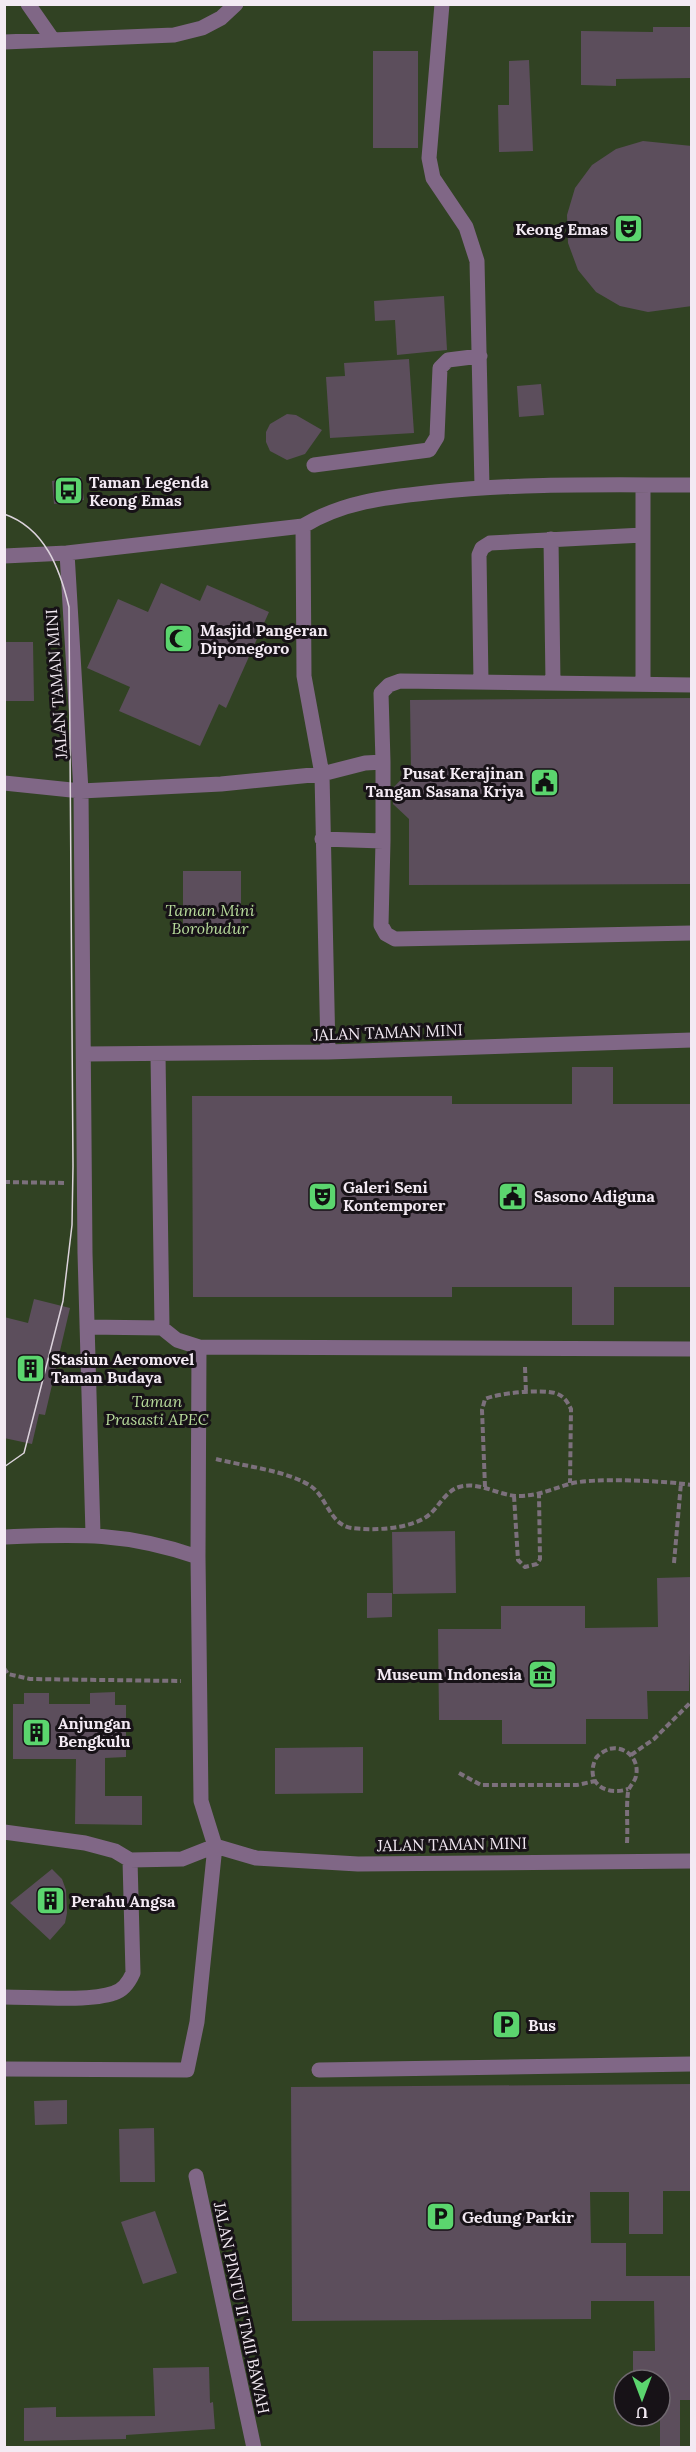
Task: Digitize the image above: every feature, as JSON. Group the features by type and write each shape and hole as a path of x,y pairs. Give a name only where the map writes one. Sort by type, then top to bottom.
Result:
{"lane":[{"path":"27,4 53,40"},
{"path":"4,42 174,35 202,28 221,18 236,4"},
{"path":"441,4 429,158 433,178 466,227 477,261 482,487"},
{"path":"314,465 429,450 437,437 437,377 440,368 448,360 480,356"},
{"path":"643,485 643,684"},
{"path":"4,556 67,553 303,526 324,514 351,504 482,487 692,485"},
{"path":"303,526 304,676 322,774 328,1052"},
{"path":"481,682 479,555 482,548 490,543 643,535"},
{"path":"551,539 552,683"},
{"name":"JALAN TAMAN MINI","path":"67,553 81,791 85,1253 93,1534"},
{"path":"692,685 400,681 389,685 381,693 383,762 381,925 386,934 395,939 692,933"},
{"path":"4,783 81,791 221,784 322,774 366,763 383,762"},
{"path":"322,839 383,841"},
{"name":"JALAN TAMAN MINI","path":"84,1054 328,1052 692,1040"},
{"path":"158,1054 162,1328"},
{"path":"87,1327 162,1328 177,1340 199,1347 692,1349"},
{"path":"4,2069 187,2070 197,2022 215,1846 201,1801 198,1557 199,1347"},
{"path":"4,1537 93,1534 132,1538 198,1557"},
{"path":"4,1832 85,1843 115,1851 130,1860 182,1858 215,1846"},
{"name":"JALAN TAMAN MINI","path":"215,1846 256,1858 358,1864 692,1861"},
{"path":"4,1997 98,1996 114,1993 129,1982 133,1973 130,1860"},
{"path":"319,2070 692,2064"},
{"name":"JALAN PINTU II TMII BAWAH","path":"195,2176 252,2443"}],"path":[{"path":"4,1182 85,1183"},
{"path":"524,1348 526,1393"},
{"path":"485,1487 482,1410 485,1399 496,1394 554,1393 566,1399 571,1409 570,1484"},
{"path":"200,1455 296,1479 313,1488 334,1519 350,1528 413,1526 430,1514 442,1498 459,1487 485,1487 514,1496 539,1495 570,1484 622,1481 692,1485"},
{"path":"674,1563 681,1484"},
{"path":"514,1496 518,1560 525,1567 537,1564 540,1559 539,1495"},
{"path":"4,1668 8,1674 30,1679 200,1681"},
{"path":"631,1755 654,1739 692,1701"},
{"path":"620,1748 631,1755 637,1766 636,1779 628,1789 616,1793 604,1791 595,1781 592,1769 596,1757 607,1750 620,1748"},
{"path":"459,1773 481,1785 577,1785 595,1781"},
{"path":"627,1862 628,1789"}],"green space":[{"path":"5,5 691,5 691,2447 5,2448"}],"building":[{"path":"653,27 692,27 692,78 616,79 616,86 581,85 581,31 653,32"},
{"path":"373,51 418,51 418,148 373,148"},
{"path":"529,60 533,151 499,152 498,105 509,105 509,61"},
{"name":"Keong Emas","path":"643,141 692,146 692,306 648,312 620,306 596,292 578,270 568,243 567,215 575,188 592,165 616,149"},
{"path":"444,296 447,350 397,355 395,320 375,321 374,301"},
{"path":"409,359 414,433 330,438 326,377 345,376 344,363"},
{"path":"541,384 544,415 519,417 517,386"},
{"path":"287,414 296,415 322,430 305,454 287,460 270,451 266,442 266,432 270,424"},
{"path":"81,477 84,500 54,504 52,481"},
{"name":"Masjid Pangeran Diponegoro","path":"161,583 200,601 207,585 269,612 226,708 219,704 200,746 119,711 130,687 87,668 118,599 148,612"},
{"path":"5,642 33,642 34,701 6,701"},
{"name":"Pusat Kerajinan Tangan Sasana Kriya","path":"692,698 692,884 409,885 409,819 393,804 393,788 411,769 410,700"},
{"path":"183,871 241,871 241,928 183,928"},
{"path":"572,1067 613,1067 613,1104 692,1104 692,1287 614,1287 614,1325 572,1325 572,1287 452,1287 452,1297 193,1297 192,1096 452,1096 452,1104 572,1104"},
{"name":"Stasiun Aeromovel Taman Budaya","path":"34,1299 70,1308 45,1415 39,1414 32,1444 4,1438 4,1317 28,1323"},
{"path":"455,1531 456,1593 393,1594 392,1532"},
{"name":"Museum Indonesia","path":"692,1577 689,1691 647,1691 648,1719 586,1719 586,1744 502,1744 502,1720 439,1720 438,1629 501,1629 501,1606 585,1606 585,1628 658,1627 657,1578"},
{"path":"367,1593 392,1593 392,1617 367,1618"},
{"path":"115,1692 115,1705 126,1705 126,1757 105,1758 105,1796 142,1796 142,1825 75,1824 76,1759 13,1759 13,1704 24,1704 24,1693 49,1693 49,1704 90,1704 90,1693"},
{"path":"363,1747 363,1793 275,1794 275,1748"},
{"name":"Perahu Angsa","path":"52,1869 62,1879 66,1890 67,1913 65,1923 50,1940 10,1903"},
{"name":"Gedung Parkir","path":"692,2084 692,2191 663,2191 663,2234 629,2234 629,2192 590,2192 591,2243 626,2243 626,2276 692,2276 692,2400 680,2400 680,2448 660,2448 660,2428 672,2428 672,2368 633,2368 633,2351 655,2351 654,2301 591,2301 591,2319 292,2321 291,2087"},
{"path":"67,2100 67,2124 35,2125 34,2101"},
{"path":"154,2128 155,2182 120,2182 119,2129"},
{"path":"155,2211 177,2273 143,2284 121,2222"},
{"path":"209,2367 210,2403 213,2402 215,2429 126,2435 126,2439 24,2441 24,2408 56,2407 56,2417 155,2416 153,2368"}],"tram line":[{"path":"4,514 18,520 40,540 61,578 69,607 73,1166 72,1225 63,1301 24,1453 4,1467"}],"place":[{"name":"Keong Emas","path":"629,229"},
{"name":"Taman Legenda Keong Emas","path":"68,491"},
{"name":"Masjid Pangeran Diponegoro","path":"179,639"},
{"name":"Pusat Kerajinan Tangan Sasana Kriya","path":"545,782"},
{"name":"Galeri Seni Kontemporer","path":"322,1196"},
{"name":"Sasono Adiguna","path":"513,1196"},
{"name":"Stasiun Aeromovel Taman Budaya","path":"30,1368"},
{"name":"Museum Indonesia","path":"543,1674"},
{"name":"Anjungan Bengkulu","path":"37,1732"},
{"name":"Perahu Angsa","path":"50,1901"},
{"name":"Bus","path":"507,2025"},
{"name":"Gedung Parkir","path":"441,2217"}],"park label":[{"name":"Taman Mini Borobudur","path":"210,919"},
{"name":"Taman Prasasti APEC","path":"157,1410"}]}
